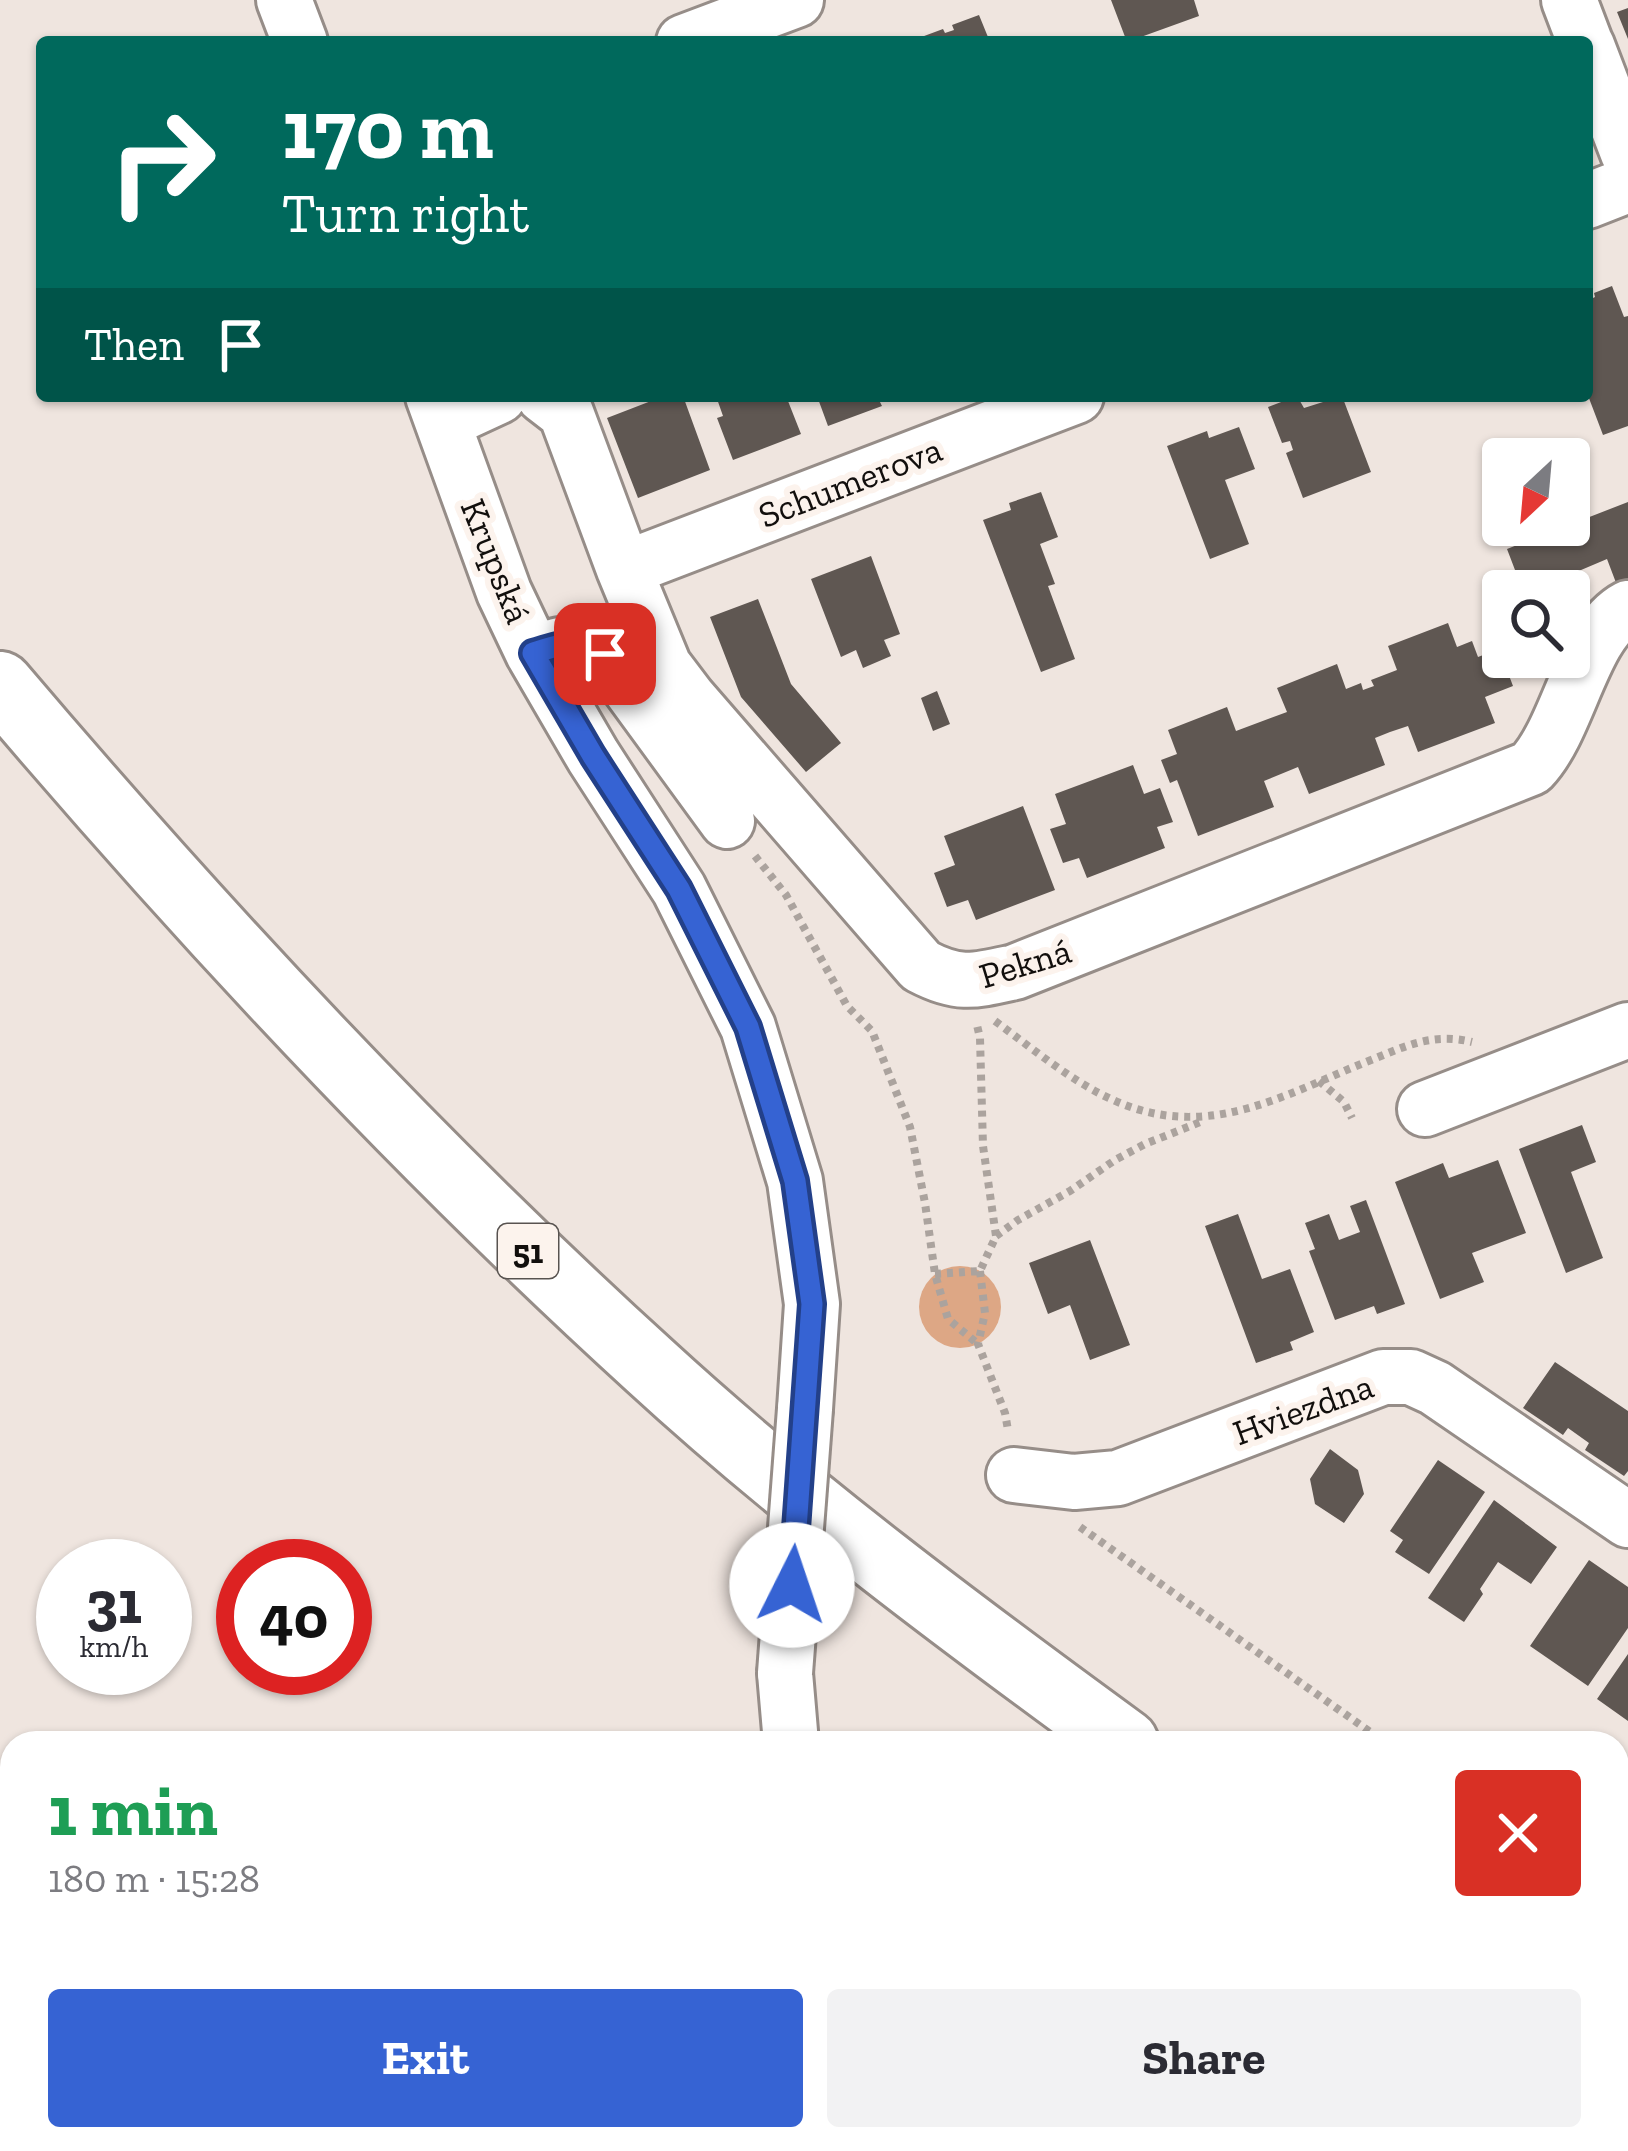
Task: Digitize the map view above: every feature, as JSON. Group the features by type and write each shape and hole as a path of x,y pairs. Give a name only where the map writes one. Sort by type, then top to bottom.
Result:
{"main road":[{"name":"51","path":"0,685 298,1019 478,1204 652,1368 847,1534 1109,1731"}],"street":[{"path":"284,0 299,36"},
{"path":"700,36 796,0"},
{"path":"1569,0 1583,36"},
{"path":"1593,62 1628,154"},
{"path":"1593,199 1628,185"},
{"path":"438,409 471,402"},
{"name":"Pekná","path":"552,402 566,413 664,666 921,966 967,990 1531,768 1547,752 1598,640 1614,616 1628,608"},
{"name":"Schumerova","path":"624,569 1060,402"},
{"name":"Krupská","path":"438,409 504,592 533,653 679,889 748,1027 795,1181 812,1304 785,1672 790,1731"},
{"path":"533,653 573,642 590,644 605,654 727,821"},
{"path":"1425,1109 1628,1030"},
{"name":"Hviezdna","path":"1014,1475 1074,1482 1118,1478 1383,1377 1411,1377 1436,1388 1628,1520"}],"path":[{"path":"727,821 786,896 847,1006 872,1031 910,1127 935,1274 948,1319 978,1344 1005,1413"},
{"path":"967,990 992,1018 1074,1079 1131,1109 1177,1119 1250,1108 1416,1042 1448,1036 1498,1054 1510,1077"},
{"path":"967,990 980,1038 982,1146 996,1236"},
{"path":"1319,1081 1344,1102 1352,1118"},
{"path":"978,1344 985,1313 980,1270 996,1236 1115,1160 1218,1115"},
{"path":"935,1274 980,1270"},
{"path":"1014,1475 1066,1517 1369,1731"}],"shaded area":[{"path":"960,1266 989,1278 1001,1307 989,1336 960,1348 931,1336 919,1307 931,1278"}],"building":[{"path":"1111,0 1194,0 1199,16 1144,36 1125,36"},
{"path":"1628,8 1628,39 1617,12"},
{"path":"979,15 988,36 924,36 954,30 952,25"},
{"path":"1612,286 1624,317 1628,316 1628,426 1603,435 1590,402 1594,293"},
{"path":"648,402 685,402 710,470 638,498 607,418"},
{"path":"718,402 788,402 801,434 733,460 717,418 723,416"},
{"path":"819,402 880,402 882,406 828,426"},
{"path":"1281,402 1300,402 1304,408 1344,402 1371,472 1303,498 1286,453 1293,450 1290,441 1282,443 1268,407"},
{"path":"1239,427 1255,469 1225,480 1249,544 1210,559 1167,446 1207,431 1209,438"},
{"path":"1041,492 1058,537 1040,544 1055,584 1048,586 1075,659 1041,672 983,520 1011,510 1009,503"},
{"path":"1628,502 1628,584 1618,588 1607,559 1581,570 1515,570 1507,549 1515,546 1590,546 1590,517"},
{"path":"871,556 900,634 884,640 891,656 863,668 856,650 841,657 811,579"},
{"path":"758,599 791,684 841,743 806,772 741,697 710,617"},
{"path":"1448,623 1457,647 1472,641 1478,657 1482,655 1482,678 1510,678 1513,686 1485,697 1495,723 1418,752 1408,726 1390,732 1375,738 1385,765 1309,794 1298,767 1264,781 1274,807 1198,836 1177,780 1170,783 1161,760 1177,754 1168,730 1227,707 1236,731 1287,712 1277,688 1337,664 1346,689 1361,683 1363,690 1374,686 1371,680 1397,670 1388,646"},
{"path":"937,691 950,724 933,731 921,698"},
{"path":"1133,765 1144,794 1160,788 1173,822 1157,827 1165,848 1087,878 1079,858 1063,863 1050,829 1066,824 1055,794"},
{"path":"1023,806 1055,890 976,920 968,900 947,907 934,873 955,865 944,836"},
{"path":"1582,1125 1596,1162 1571,1172 1603,1258 1566,1273 1519,1149"},
{"path":"1498,1160 1526,1233 1472,1253 1484,1282 1440,1299 1395,1182 1443,1163 1449,1178"},
{"path":"1366,1200 1405,1304 1377,1314 1374,1306 1335,1320 1309,1251 1315,1249 1305,1223 1329,1214 1339,1240 1360,1232 1350,1206"},
{"path":"1238,1214 1262,1279 1290,1269 1314,1332 1290,1342 1293,1350 1256,1363 1205,1226"},
{"path":"1090,1240 1130,1345 1090,1360 1070,1305 1048,1314 1029,1263"},
{"path":"1555,1362 1628,1411 1628,1471 1624,1476 1585,1450 1589,1443 1568,1428 1563,1435 1523,1408"},
{"path":"1330,1449 1358,1470 1364,1494 1344,1523 1315,1504 1310,1479"},
{"path":"1438,1460 1485,1492 1429,1574 1395,1552 1403,1540 1390,1531"},
{"path":"1494,1500 1557,1547 1531,1584 1498,1562 1464,1622 1428,1598"},
{"path":"1589,1560 1628,1587 1628,1628 1588,1686 1530,1646"},
{"path":"1628,1654 1628,1721 1597,1699"}],"route":[{"path":"605,654 590,644 573,642 533,653 679,889 748,1027 795,1181 812,1304 792,1585"}]}
